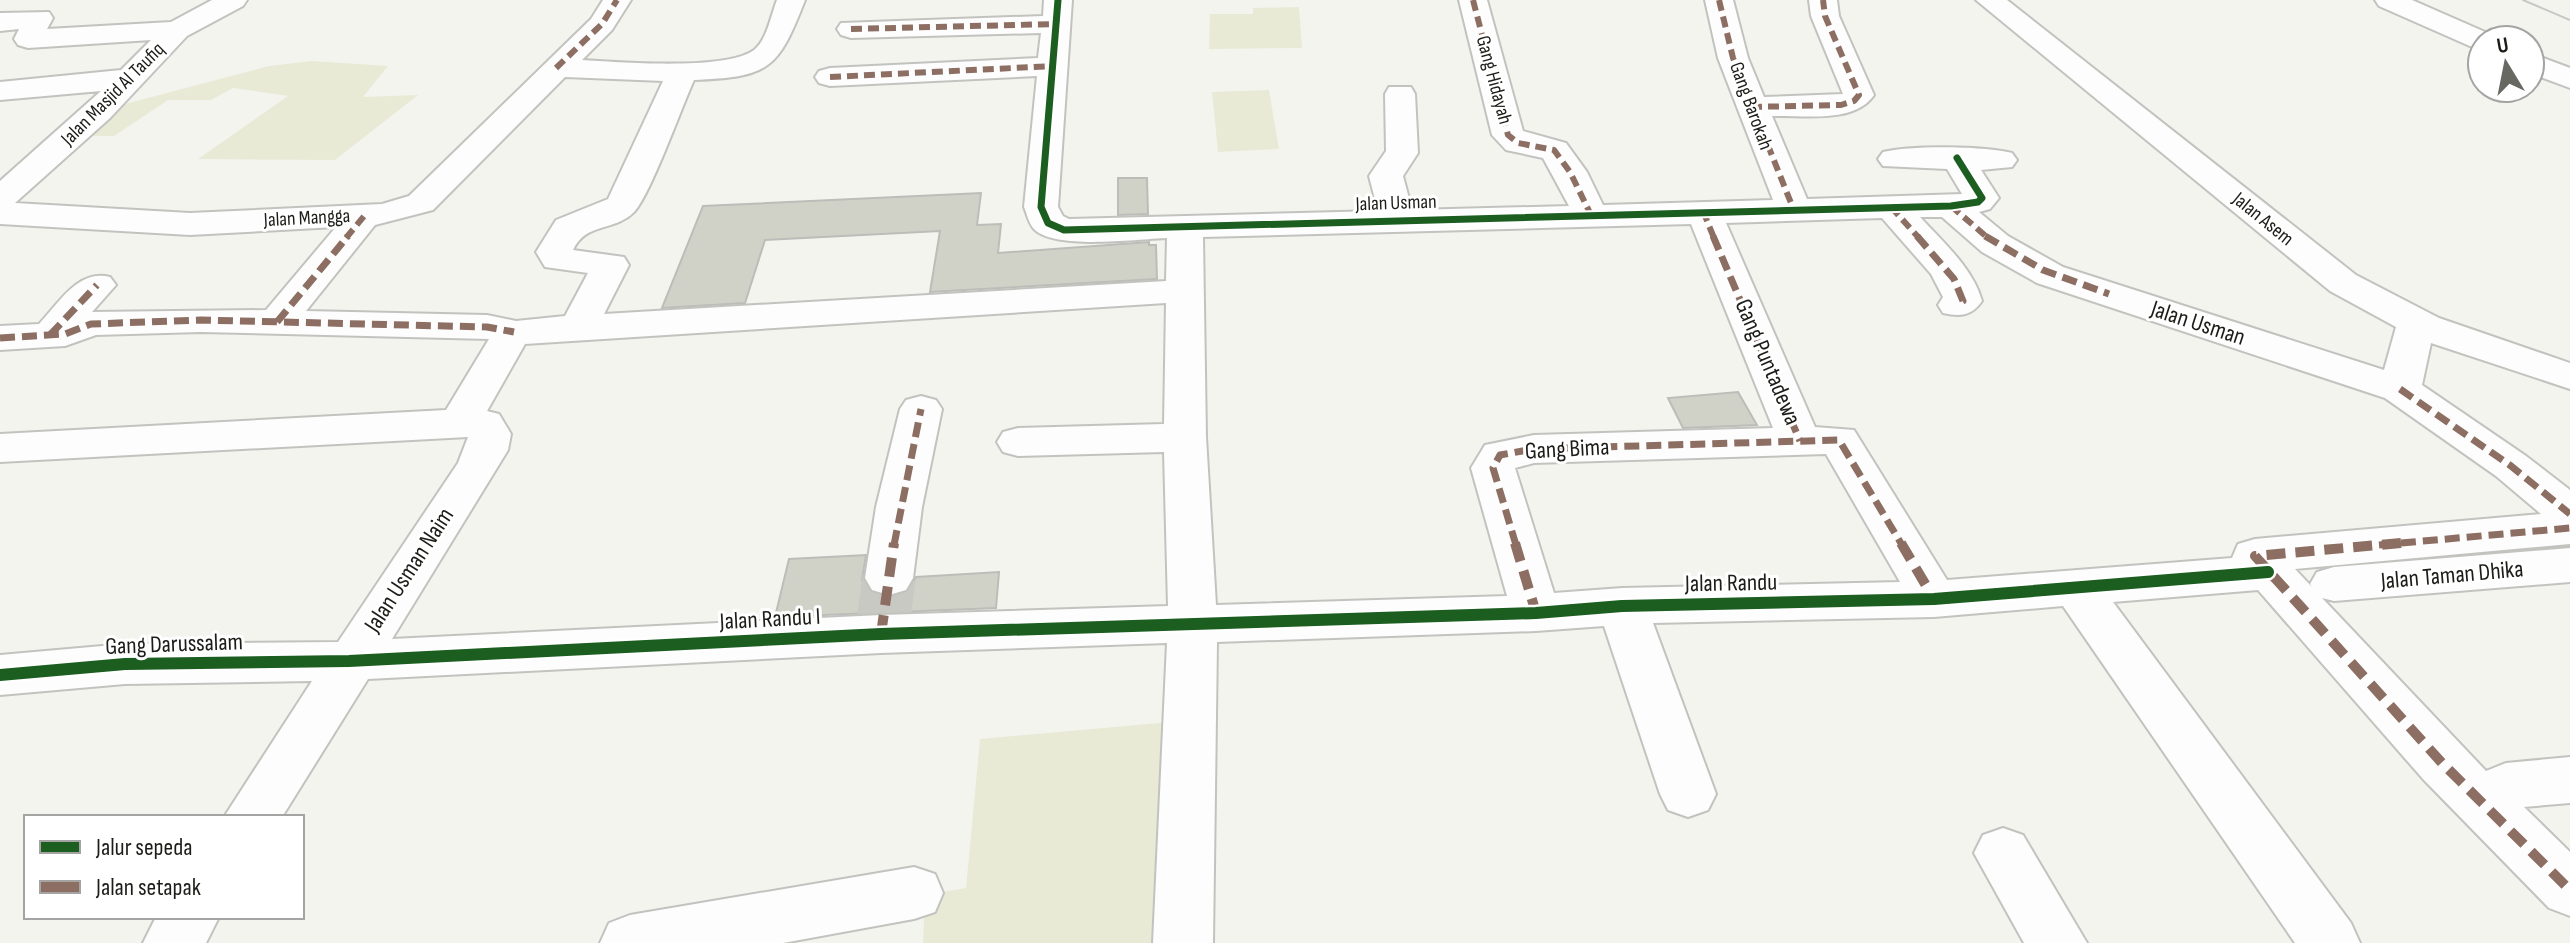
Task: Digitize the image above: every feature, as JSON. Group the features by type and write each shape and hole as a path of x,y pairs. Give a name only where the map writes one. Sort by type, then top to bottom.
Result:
{"street":[{"path":"0,22 35,17 58,7 64,0"},
{"name":"Jalan Masjid Al Taufiq","path":"0,199 99,111 177,30 233,0"},
{"name":"Jalan Mangga","path":"0,213 190,224 407,210 421,203 602,24 617,0"},
{"path":"556,68 682,72 736,67 764,57 772,46 791,0"},
{"name":"Gang Hidayah","path":"1473,0 1508,135 1518,143 1554,150 1570,172 1590,213"},
{"name":"Gang Barokah","path":"1719,0 1733,58 1793,208"},
{"path":"1751,107 1841,105 1854,101 1859,95 1825,16 1823,0"},
{"name":"Jalan Asem","path":"1990,0 2343,283 2416,325 2570,376"},
{"path":"2389,0 2466,34"},
{"path":"851,29 1058,12"},
{"name":"Jalan Usman","path":"1058,12 1041,207 1043,218 1055,228 1079,232 1590,213 1962,205 1995,244 2050,275 2400,389 2511,466 2570,514"},
{"path":"35,17 39,18 28,39 177,30"},
{"path":"830,77 1054,66"},
{"path":"2546,69 2570,79"},
{"path":"578,327 611,265 558,259 554,252 561,233 570,224 608,215 623,204 682,72"},
{"path":"0,91 127,79"},
{"path":"1398,222 1386,176 1389,166 1402,153 1400,94"},
{"path":"1957,158 1982,198 1962,205"},
{"path":"1895,159 2000,160"},
{"path":"1890,206 1951,275 1963,295 1963,301 1957,305"},
{"name":"Gang Puntadewa","path":"1703,211 1800,441 1839,440 1934,599"},
{"path":"277,322 365,215"},
{"path":"1183,943 1193,626 1185,437 1185,229"},
{"path":"50,335 97,285"},
{"path":"0,338 69,333 84,325 125,321 487,327 514,332 1184,291"},
{"path":"2400,389 2416,325"},
{"path":"459,423 514,332"},
{"path":"884,612 899,507 921,409"},
{"name":"Jalan Usman Naim","path":"0,448 484,424 490,440 478,466 349,661 253,815"},
{"path":"1018,442 1185,437"},
{"name":"Gang Bima","path":"1536,613 1495,479 1493,468 1500,455 1534,449 1800,441"},
{"path":"2570,528 2255,556 2442,763 2570,890"},
{"name":"Jalan Taman Dhika","path":"2334,584 2570,565"},
{"name":"Jalan Randu","path":"1193,626 1536,613 1622,606 1934,599 2268,572"},
{"path":"2075,586 2330,943"},
{"path":"1622,606 1688,794"},
{"name":"Jalan Randu I","path":"349,661 884,612 1193,626"},
{"name":"Gang Darussalam","path":"0,675 125,664 349,661"},
{"path":"2506,786 2570,780"},
{"path":"2003,853 2057,943"},
{"path":"630,943 914,893"},
{"path":"173,943 188,919"}],"green space":[{"path":"1299,7 1302,48 1209,49 1210,14 1253,14 1253,8"},
{"path":"312,61 388,66 363,97 418,95 335,160 198,159 288,96 233,88 211,100 168,100 114,136 90,136 125,104 269,66"},
{"path":"1269,90 1279,149 1218,152 1212,92"},
{"path":"1182,721 1176,943 923,943 925,895 966,888 980,739"}],"building":[{"path":"1118,178 1147,178 1148,214 1118,215"},
{"path":"981,193 977,225 1001,224 998,253 1149,242 1149,245 1156,245 1157,279 930,292 940,231 765,240 745,303 662,308 703,206"},
{"path":"1738,392 1757,425 1683,428 1668,398"},
{"path":"866,555 862,580 871,593 888,598 907,593 916,577 999,572 996,608 775,617 789,559"}],"tunnel":[{"path":"883,624 889,578"}],"tram line":[{"path":"2523,0 2570,20"}],"marked path":[{"path":"556,68 602,24 617,0"},
{"path":"1473,0 1508,135 1518,143 1554,150 1570,172 1590,213"},
{"path":"1719,0 1733,58 1793,208"},
{"path":"1751,107 1841,105 1854,101 1859,95 1825,16 1823,0"},
{"path":"851,29 1057,24"},
{"path":"830,77 1054,66"},
{"path":"1951,206 1987,237 2024,260 2109,294"},
{"path":"1891,207 1954,279 1963,301 1957,305"},
{"path":"1703,211 1800,441"},
{"path":"277,322 365,215"},
{"path":"50,335 97,285"},
{"path":"0,338 65,334 91,324 201,320 487,327 514,332"},
{"path":"2400,389 2511,466 2570,514"},
{"path":"881,634 899,507 921,409"},
{"path":"1536,613 1493,468 1500,455 1534,449 1839,440 1934,599"},
{"path":"2570,528 2255,556 2442,763 2570,890"}],"cycle path":[{"path":"1058,0 1041,207 1048,223 1064,230 1951,206 1978,202 1982,198 1957,158"},
{"path":"0,675 125,664 349,661 881,634 1536,613 1622,606 1934,599 2268,572"}]}
